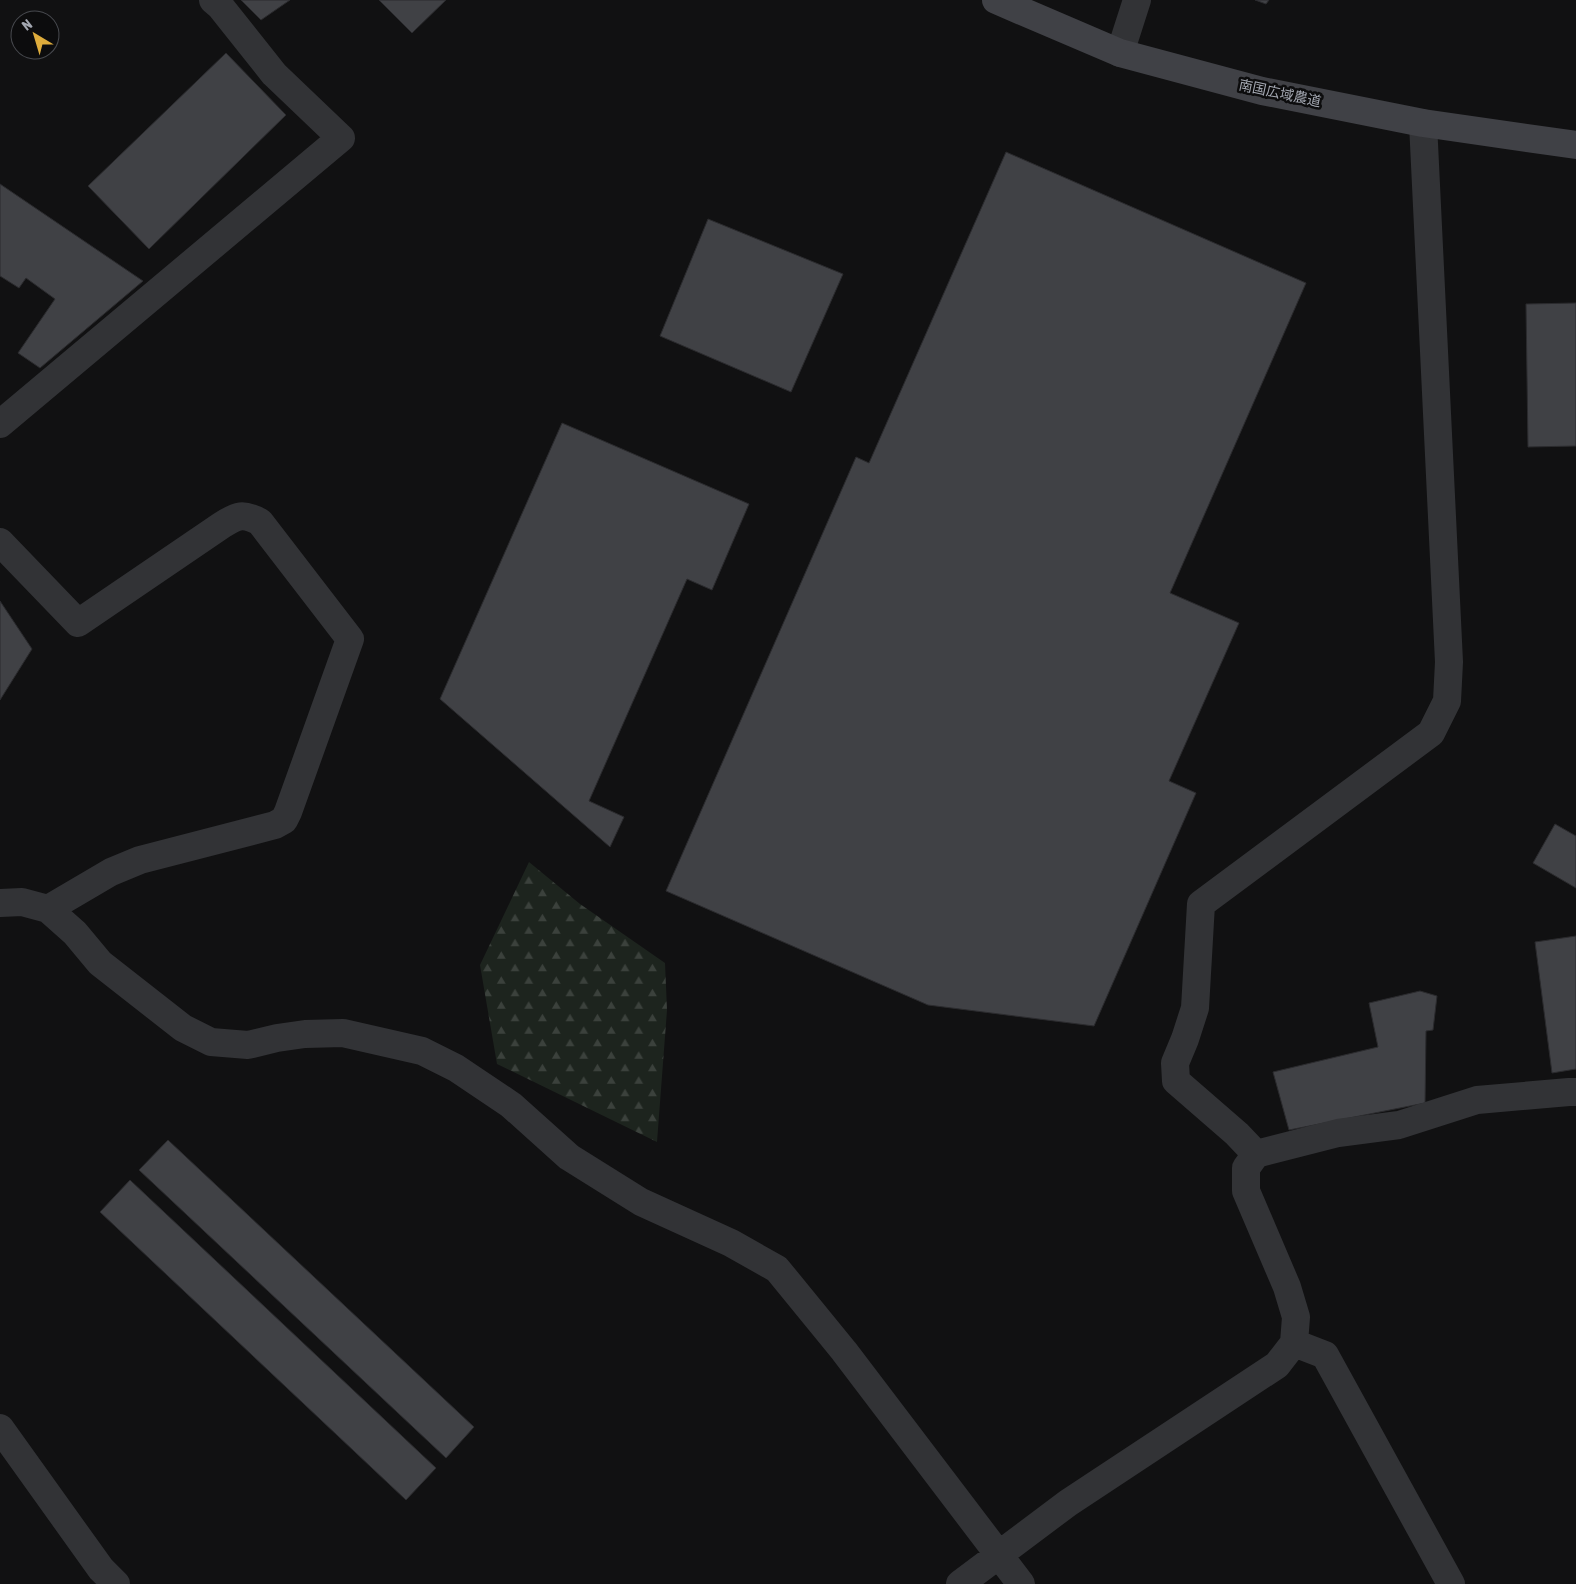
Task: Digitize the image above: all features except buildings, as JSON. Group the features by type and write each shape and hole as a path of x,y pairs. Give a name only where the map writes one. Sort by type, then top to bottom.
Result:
{"street":[{"path":"0,424 341,138 274,74 220,6 213,0"},
{"name":"南国広域農道","path":"996,0 1120,53 1262,91 1423,123 1576,145"},
{"path":"1120,53 1137,0"},
{"path":"1256,1154 1237,1134 1176,1081 1175,1063 1195,1008 1201,904 1431,733 1447,700 1449,662 1423,123"},
{"path":"0,542 78,623 222,525 237,516 251,517 260,522 350,639 284,820 276,824 140,860 111,872 48,909"},
{"path":"0,903 22,902 48,909 75,933 100,962 183,1028 211,1042 248,1045 305,1034 342,1033 422,1051 456,1068 511,1105 569,1157 641,1202 731,1243 777,1269 844,1351 1021,1584"},
{"path":"960,1584 1068,1503 1277,1365 1294,1343 1296,1317 1288,1287 1246,1191 1246,1168 1256,1154 1338,1133 1399,1125 1477,1100 1576,1092"},
{"path":"1294,1343 1325,1355 1451,1584"},
{"path":"0,1428 101,1569 116,1584"}],"green space":[{"path":"529,862 580,904 665,963 667,1010 657,1142 497,1064 480,965"}]}
